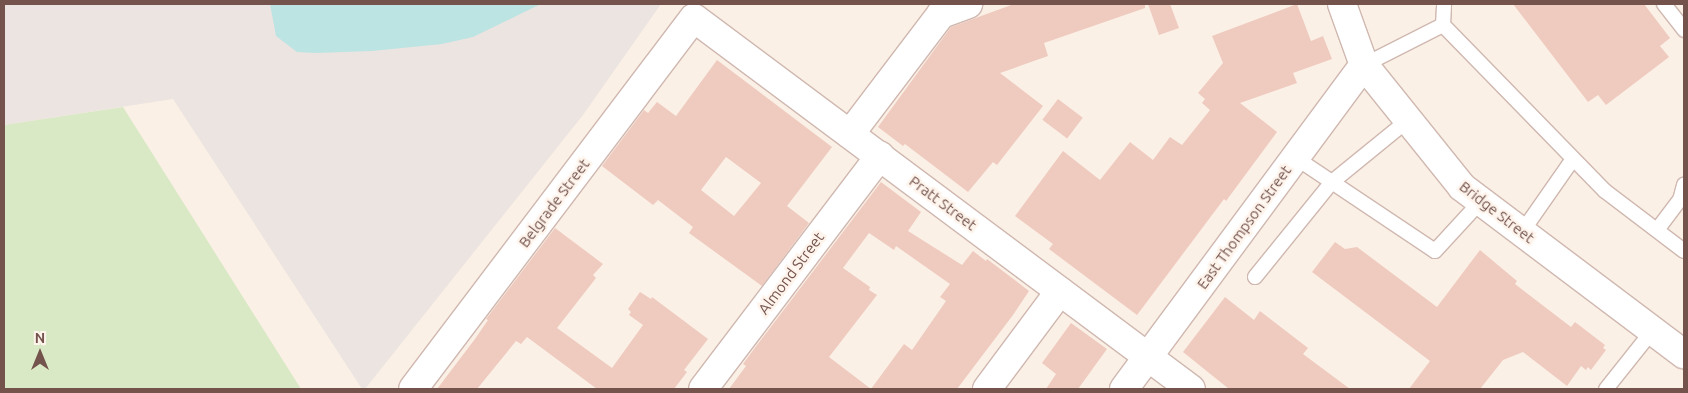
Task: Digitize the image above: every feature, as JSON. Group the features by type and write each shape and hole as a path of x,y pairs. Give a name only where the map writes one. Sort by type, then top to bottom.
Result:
{"street":[{"path":"850,134 941,14 968,4"},
{"name":"Bridge Street","path":"1342,4 1364,66 1462,187 1684,354"},
{"name":"Pratt Street","path":"694,18 1191,389"},
{"name":"Belgrade Street","path":"413,389 694,18"},
{"name":"East Thompson Street","path":"1124,389 1364,66"},
{"name":"Almond Street","path":"703,389 880,156"},
{"path":"987,389 1060,291"}],"lane":[{"path":"1444,4 1443,25 1573,159 1605,191 1684,251"},
{"path":"1664,4 1684,30"},
{"path":"1364,66 1443,25"},
{"path":"1255,277 1332,182 1408,120"},
{"path":"1296,158 1435,251 1481,201"},
{"path":"1522,232 1573,159"},
{"path":"1657,230 1680,200 1684,184"},
{"path":"1606,389 1653,330"}],"shaded area":[{"path":"4,4 661,4 583,115 365,389 362,389 173,99 4,125"}],"green space":[{"path":"123,107 301,389 4,389 4,125"}],"water":[{"path":"270,4 541,4 473,37 442,44 372,51 316,53 297,52 276,36"}],"building":[{"path":"1014,4 1145,4 1145,8 1044,43 1048,56 1000,73 1043,106 997,165 993,162 968,192 905,144 903,146 878,127 951,27"},
{"path":"1148,4 1170,4 1179,28 1159,35"},
{"path":"1297,4 1311,41 1323,36 1332,59 1293,73 1297,83 1240,103 1277,132 1137,315 1049,249 1053,244 1015,216 1063,151 1100,180 1130,142 1153,160 1170,137 1182,145 1210,110 1202,103 1205,99 1198,93 1223,63 1212,36"},
{"path":"1513,4 1644,4 1670,38 1660,46 1669,57 1606,105 1598,95 1588,102"},
{"path":"717,60 832,147 787,206 809,223 762,286 689,233 693,227 658,200 653,205 602,166 644,110 648,113 657,102 676,116","holes":["726,157 761,183 734,216 701,190"]},
{"path":"1058,99 1083,118 1067,138 1042,120"},
{"path":"881,182 921,212 908,231 962,265 973,251 986,261 987,259 1029,291 957,389 729,389 746,366 743,364 754,349","holes":["869,233 894,250 896,246 950,284 940,297 946,301 912,350 904,344 871,389 829,357 877,295 869,290 870,287 843,268"]},
{"path":"555,228 603,264 593,275 596,278 557,328 612,368 643,325 629,315 631,312 628,309 640,292 651,299 652,297 708,339 684,370 687,372 674,389 597,389 527,337 521,344 516,341 477,389 437,389 475,339 488,320 486,319"},
{"path":"1335,242 1345,249 1357,247 1437,307 1480,250 1517,281 1515,284 1571,327 1575,322 1605,345 1603,348 1606,350 1591,370 1588,367 1586,370 1581,366 1567,386 1523,352 1503,360 1480,389 1409,389 1430,361 1312,272"},
{"path":"1225,297 1254,320 1260,311 1308,348 1303,354 1350,389 1229,389 1183,352"},
{"path":"1071,323 1107,349 1078,389 1046,389 1056,374 1042,363"}]}
